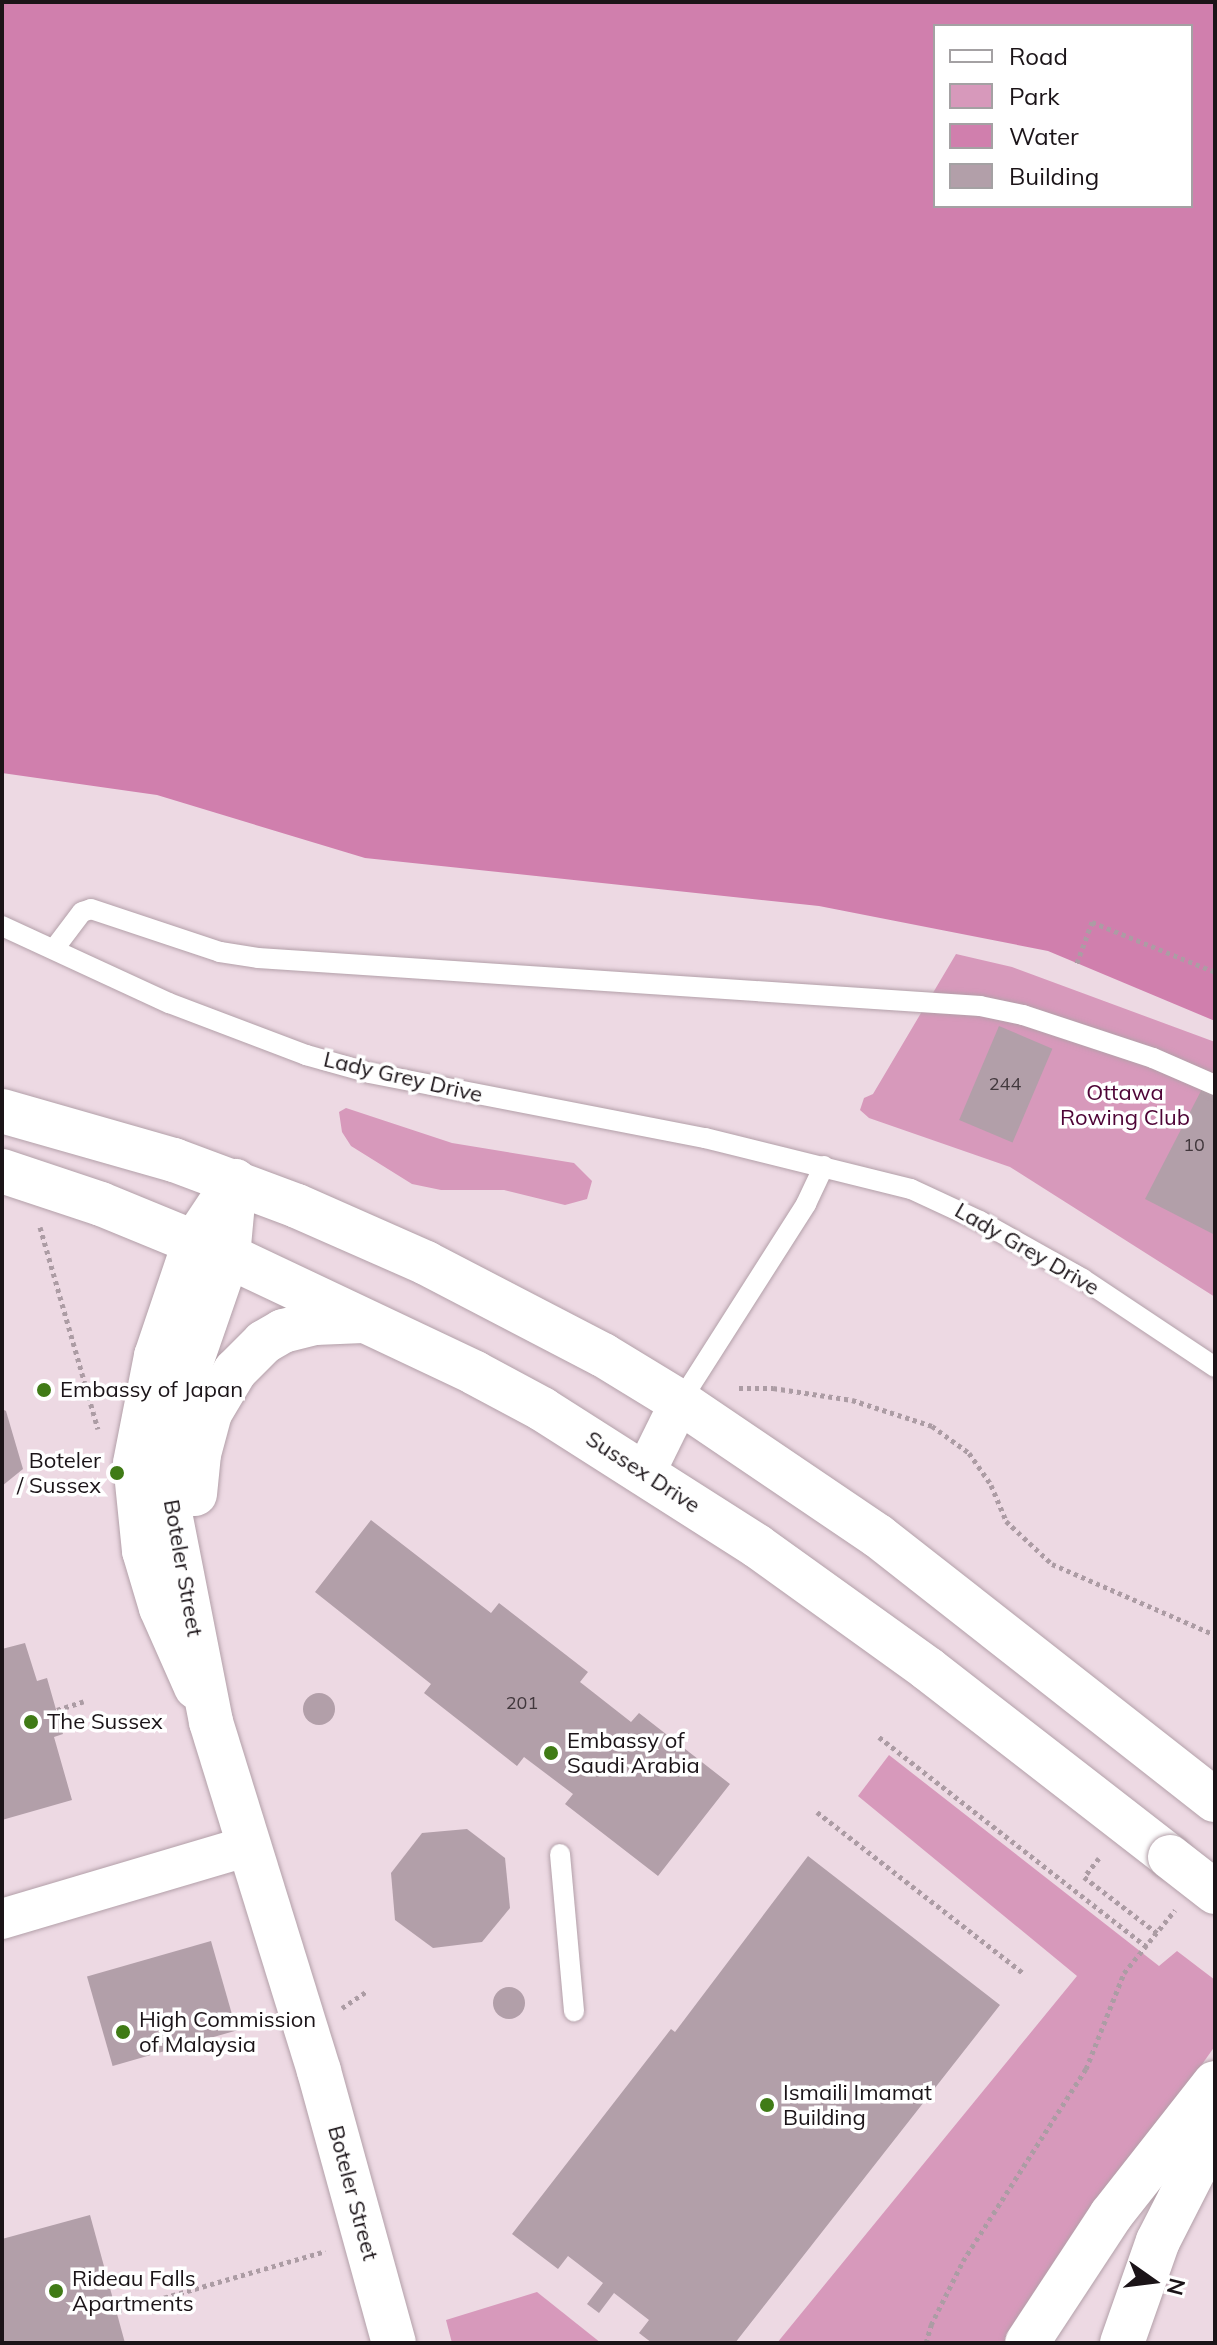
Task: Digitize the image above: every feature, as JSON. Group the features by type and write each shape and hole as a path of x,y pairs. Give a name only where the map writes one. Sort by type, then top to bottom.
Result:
{"main road":[{"path":"2,1111 235,1181 426,1263 603,1355 680,1402 878,1536 1215,1800"},
{"name":"Sussex Drive","path":"2,1171 212,1249 367,1320 542,1409 757,1546 928,1669 1215,1892"},
{"name":"Boteler Street","path":"235,1181 212,1249 169,1463 171,1518 211,1722 319,2071 394,2343"},
{"name":"Boteler Street","path":"211,1722 161,1608 144,1551 135,1486 140,1428 156,1356 212,1249"},
{"path":"189,1608 199,1454 210,1413 235,1371 264,1342 283,1331 315,1323 367,1320"},
{"path":"1027,2343 1111,2215 1215,2083"},
{"path":"1122,2343 1158,2241 1215,2129"}],"street":[{"path":"645,1473 680,1402"},
{"path":"2,1919 249,1846"}],"lane":[{"path":"54,949 82,912 91,909 220,952 258,958 980,1006 1023,1015 1153,1058 1215,1085"},
{"name":"Lady Grey Drive","path":"2,926 169,1003 306,1055 370,1073 705,1138 911,1189 969,1215 1083,1279 1215,1367"},
{"path":"680,1402 806,1204 824,1166"},
{"path":"560,1854 574,2011"}],"path":[{"path":"1077,963 1092,922 1215,972"},
{"path":"39,1226 101,1440"},
{"path":"739,1388 773,1388 852,1400 932,1426 969,1453 991,1485 1006,1521 1052,1564 1215,1635"},
{"path":"57,1710 84,1701"},
{"path":"879,1737 1147,1947 1124,1973 1086,2069 963,2261 931,2325 926,2343"},
{"path":"817,1812 1023,1973"},
{"path":"1099,1858 1084,1877 1157,1933"},
{"path":"338,2011 366,1992"},
{"path":"118,2311 331,2250"}],"green space":[{"name":"Ottawa Rowing Club","path":"956,954 1012,967 1215,1042 1215,1297 1010,1167 869,1118 860,1110 864,1098 873,1094"},
{"path":"346,1108 452,1143 574,1163 592,1181 587,1199 565,1205 504,1190 441,1190 412,1184 351,1146 342,1132 339,1112"},
{"path":"889,1755 1159,1966 1177,1951 1215,1980 1215,2046 1004,2343 777,2343 1077,1976 858,1796"},
{"path":"537,2292 601,2343 452,2343 446,2320"}],"water":[{"path":"2,2 1215,2 1215,1021 1048,951 819,906 365,858 157,795 2,773"}],"building":[{"path":"999,1026 1052,1049 1013,1143 959,1120"},
{"name":"Ottawa Rowing Club","path":"1204,1085 1215,1090 1215,1235 1145,1199"},
{"path":"2,1409 6,1411 23,1469 2,1486"},
{"path":"371,1520 491,1613 499,1603 588,1672 580,1682 631,1722 639,1713 730,1784 658,1876 565,1804 573,1794 524,1757 517,1766 424,1693 431,1684 315,1592"},
{"name":"The Sussex","path":"25,1643 37,1681 47,1678 63,1734 54,1737 72,1800 2,1820 2,1649"},
{"path":"319,1693 330,1698 335,1709 330,1720 319,1725 308,1720 303,1709 308,1698"},
{"path":"467,1829 505,1858 510,1908 482,1942 433,1948 395,1920 391,1873 422,1833"},
{"name":"Ismaili Imamat Building","path":"808,1856 1000,2005 735,2343 652,2343 639,2333 649,2320 614,2293 599,2313 587,2304 603,2283 568,2256 558,2269 512,2234 671,2029 675,2032"},
{"path":"211,1941 237,2030 113,2066 87,1977"},
{"path":"509,1987 520,1992 525,2003 520,2014 509,2019 498,2014 493,2003 498,1992"},
{"name":"Rideau Falls Apartments","path":"90,2215 125,2343 2,2343 2,2239"}],"place":[{"name":"Embassy of Japan","path":"44,1390"},
{"name":"Boteler / Sussex","path":"117,1473"},
{"name":"The Sussex","path":"31,1722"},
{"name":"Embassy of Saudi Arabia","path":"551,1753"},
{"name":"High Commission of Malaysia","path":"123,2032"},
{"name":"Ismaili Imamat Building","path":"767,2105"},
{"name":"Rideau Falls Apartments","path":"56,2291"}]}
